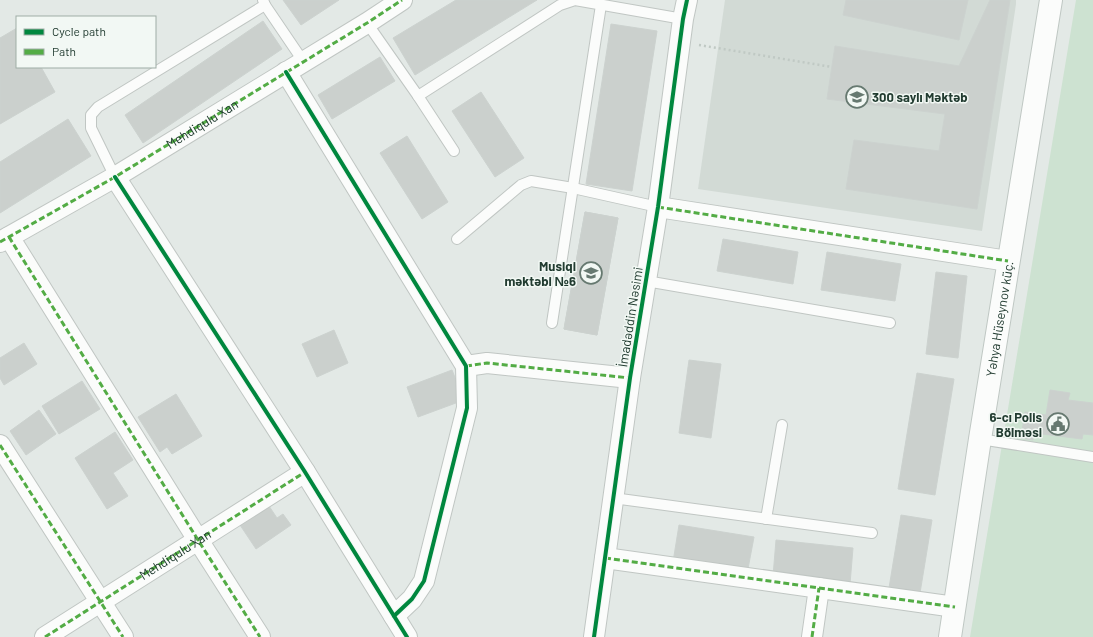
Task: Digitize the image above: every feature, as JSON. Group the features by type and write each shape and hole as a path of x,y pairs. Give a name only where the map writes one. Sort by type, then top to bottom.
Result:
{"main road":[{"name":"Yəhya Hüseynov küç.","path":"950,637 1008,261 1051,0"}],"street":[{"name":"Mehdiqulu Xan","path":"4,240 115,177 367,23 401,0"},
{"name":"İmadəddin Nəsimi","path":"594,637 630,378 658,207 685,9"},
{"path":"286,72 466,366 467,408 424,581 412,599 394,616"},
{"path":"115,177 305,472 407,637"},
{"path":"658,207 1008,261"},
{"path":"4,240 260,637"},
{"path":"466,366 487,363 630,378"},
{"path":"0,444 123,637"},
{"name":"Mehdiqulu Xan","path":"45,637 305,472"},
{"path":"605,558 954,607"},
{"path":"812,637 819,588"}],"lane":[{"path":"418,96 560,5 575,0 602,5 685,9"},
{"path":"115,177 91,128 91,115 98,106 264,3 303,61"},
{"path":"552,322 602,5"},
{"path":"367,23 454,151"},
{"path":"457,239 521,184 531,181 573,188 658,207"},
{"path":"646,281 890,323"},
{"path":"766,519 782,425"},
{"path":"980,439 1093,457"},
{"path":"613,498 872,533"}],"path":[{"path":"680,42 832,67"}],"shaded area":[{"name":"300 saylı Məktəb","path":"725,0 1016,0 982,231 698,189"}],"green space":[{"path":"1076,0 1093,0 1093,637 970,637"}],"building":[{"path":"283,0 339,0 301,25"},
{"path":"456,0 537,0 415,75 393,38"},
{"path":"846,0 968,0 959,40 843,15"},
{"path":"990,0 1010,0 977,209 846,189 854,140 939,151 945,114 827,99 835,46 959,66"},
{"path":"263,21 282,49 143,143 125,115"},
{"path":"611,24 657,31 632,191 586,184"},
{"path":"16,29 16,68 42,68 55,92 0,124 0,38"},
{"path":"380,57 395,81 332,119 318,95"},
{"path":"481,92 524,158 495,177 452,111"},
{"path":"68,119 91,156 0,213 0,162"},
{"path":"407,136 448,202 422,219 380,153"},
{"name":"Musiqi məktəbi №6","path":"585,212 618,218 597,335 564,329"},
{"name":"Musiqi məktəbi №6","path":"585,212 618,218 597,335 564,329"},
{"path":"723,239 798,252 793,284 717,271"},
{"path":"827,252 901,264 895,301 821,290"},
{"path":"936,272 967,276 958,358 926,354"},
{"path":"334,330 348,363 317,377 302,344"},
{"path":"24,343 37,364 4,385 0,378 0,358"},
{"path":"689,360 721,364 711,438 679,433"},
{"path":"452,370 464,400 418,417 407,387"},
{"path":"917,373 954,379 935,495 898,489"},
{"path":"82,381 100,409 59,434 42,406"},
{"name":"6-cı Polis Bölməsi","path":"1050,390 1070,393 1068,400 1093,403 1093,435 1083,434 1082,439 1034,433 1033,440 1021,438 1025,412 1046,415"},
{"path":"176,394 202,436 172,454 167,447 160,452 138,417"},
{"path":"39,410 56,434 26,455 10,431"},
{"path":"115,432 133,460 113,473 128,496 107,509 75,458"},
{"path":"267,503 277,518 283,514 291,525 256,549 238,522"},
{"path":"901,515 932,520 920,593 889,588"},
{"path":"679,525 754,537 747,574 673,562"},
{"path":"776,540 853,548 850,584 773,576"}],"marked path":[{"path":"0,242 115,177 367,23 402,0"},
{"path":"658,207 1008,261"},
{"path":"9,237 260,637"},
{"path":"466,366 487,363 630,378"},
{"path":"0,445 123,637"},
{"path":"45,637 305,472"},
{"path":"605,558 955,607"},
{"path":"812,637 819,588"}],"cycle path":[{"path":"594,637 630,378 658,207 683,19 687,0"},
{"path":"286,72 466,366 467,408 424,581 412,599 394,616"},
{"path":"115,177 305,472 407,637"}],"place":[{"name":"300 saylı Məktəb","path":"857,97"},
{"name":"Musiqi məktəbi №6","path":"591,273"},
{"name":"6-cı Polis Bölməsi","path":"1058,424"}]}
